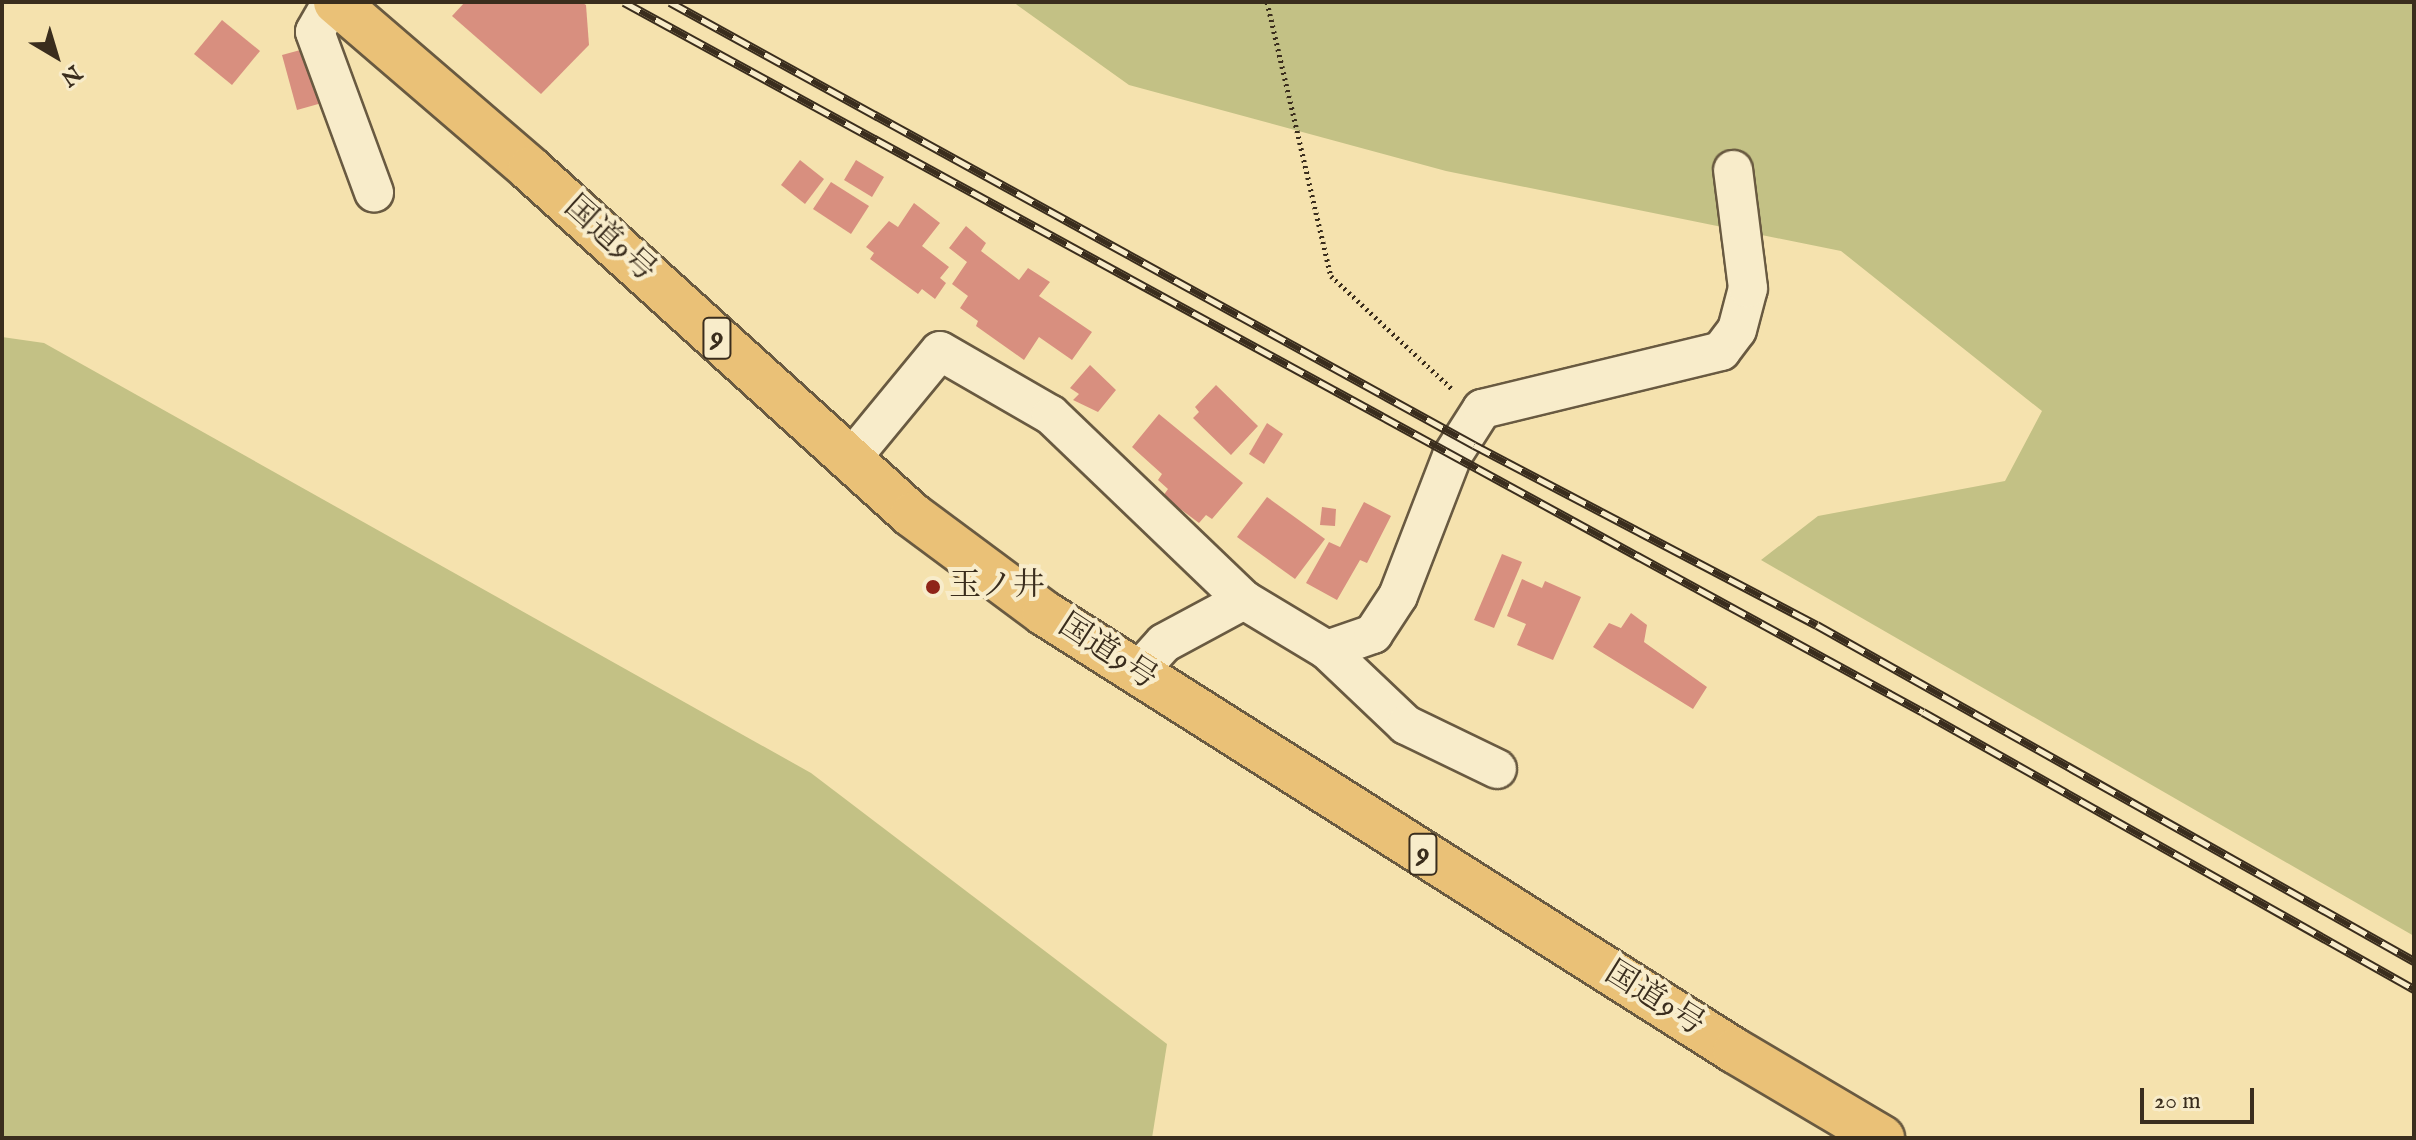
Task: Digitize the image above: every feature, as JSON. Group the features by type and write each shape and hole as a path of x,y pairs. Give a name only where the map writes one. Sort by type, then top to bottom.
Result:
{"highway":[{"name":"国道9号","path":"334,2 485,128 912,515 1020,595 1137,673 1882,1138"}],"street":[{"path":"334,2 315,32 374,192"},
{"path":"1327,650 1373,634 1390,608 1452,456 1482,409 1721,351 1737,330 1748,288 1733,170"},
{"path":"850,460 940,351 1051,415 1244,600 1327,650 1406,725 1497,769"},
{"path":"1137,673 1164,643 1244,600"}],"path":[{"path":"1267,2 1331,276 1462,400 1482,409"}],"shaded area":[{"path":"1013,2 2414,2 2414,936 1761,560 1818,516 2005,481 2042,411 1841,251 1446,171 1129,85"},
{"path":"2,337 44,343 811,773 1167,1044 1152,1138 2,1138"}],"building":[{"path":"465,2 581,2 586,5 589,45 541,94 452,16"},
{"path":"222,20 260,51 232,85 194,54"},
{"path":"315,46 329,101 297,110 282,55"},
{"path":"800,160 824,179 805,204 781,185"},
{"path":"856,160 884,177 872,197 844,180"},
{"path":"831,182 869,206 851,234 813,209"},
{"path":"914,203 940,223 922,246 949,267 940,278 946,283 935,299 922,289 918,294 870,259 874,253 866,247 889,221 898,227"},
{"path":"966,226 986,243 981,251 1019,280 1028,268 1050,282 1039,296 1092,332 1072,360 1039,337 1024,360 976,326 978,321 960,308 968,296 952,284 967,262 949,248"},
{"path":"1090,365 1116,390 1098,412 1073,400 1079,394 1070,388"},
{"path":"1216,385 1258,426 1231,455 1193,418 1199,412 1195,407"},
{"path":"1159,414 1243,483 1212,519 1206,515 1199,523 1163,496 1168,489 1158,480 1162,474 1132,447"},
{"path":"1267,423 1283,434 1264,464 1249,454"},
{"path":"1267,497 1325,539 1295,579 1237,537"},
{"path":"1364,502 1391,516 1367,563 1360,560 1337,600 1306,583 1329,542 1340,547"},
{"path":"1322,507 1336,509 1335,526 1320,525"},
{"path":"1502,554 1522,562 1494,628 1474,620"},
{"path":"1522,579 1542,588 1545,581 1581,597 1553,660 1517,645 1526,624 1507,616"},
{"path":"1631,613 1647,625 1644,642 1707,687 1693,709 1593,647 1609,623 1621,628"}],"railway":[{"path":"624,2 1923,712 2414,989"},
{"path":"670,2 1474,445 1817,625 2414,961"}],"place":[{"name":"玉ノ井","path":"933,587"}]}
